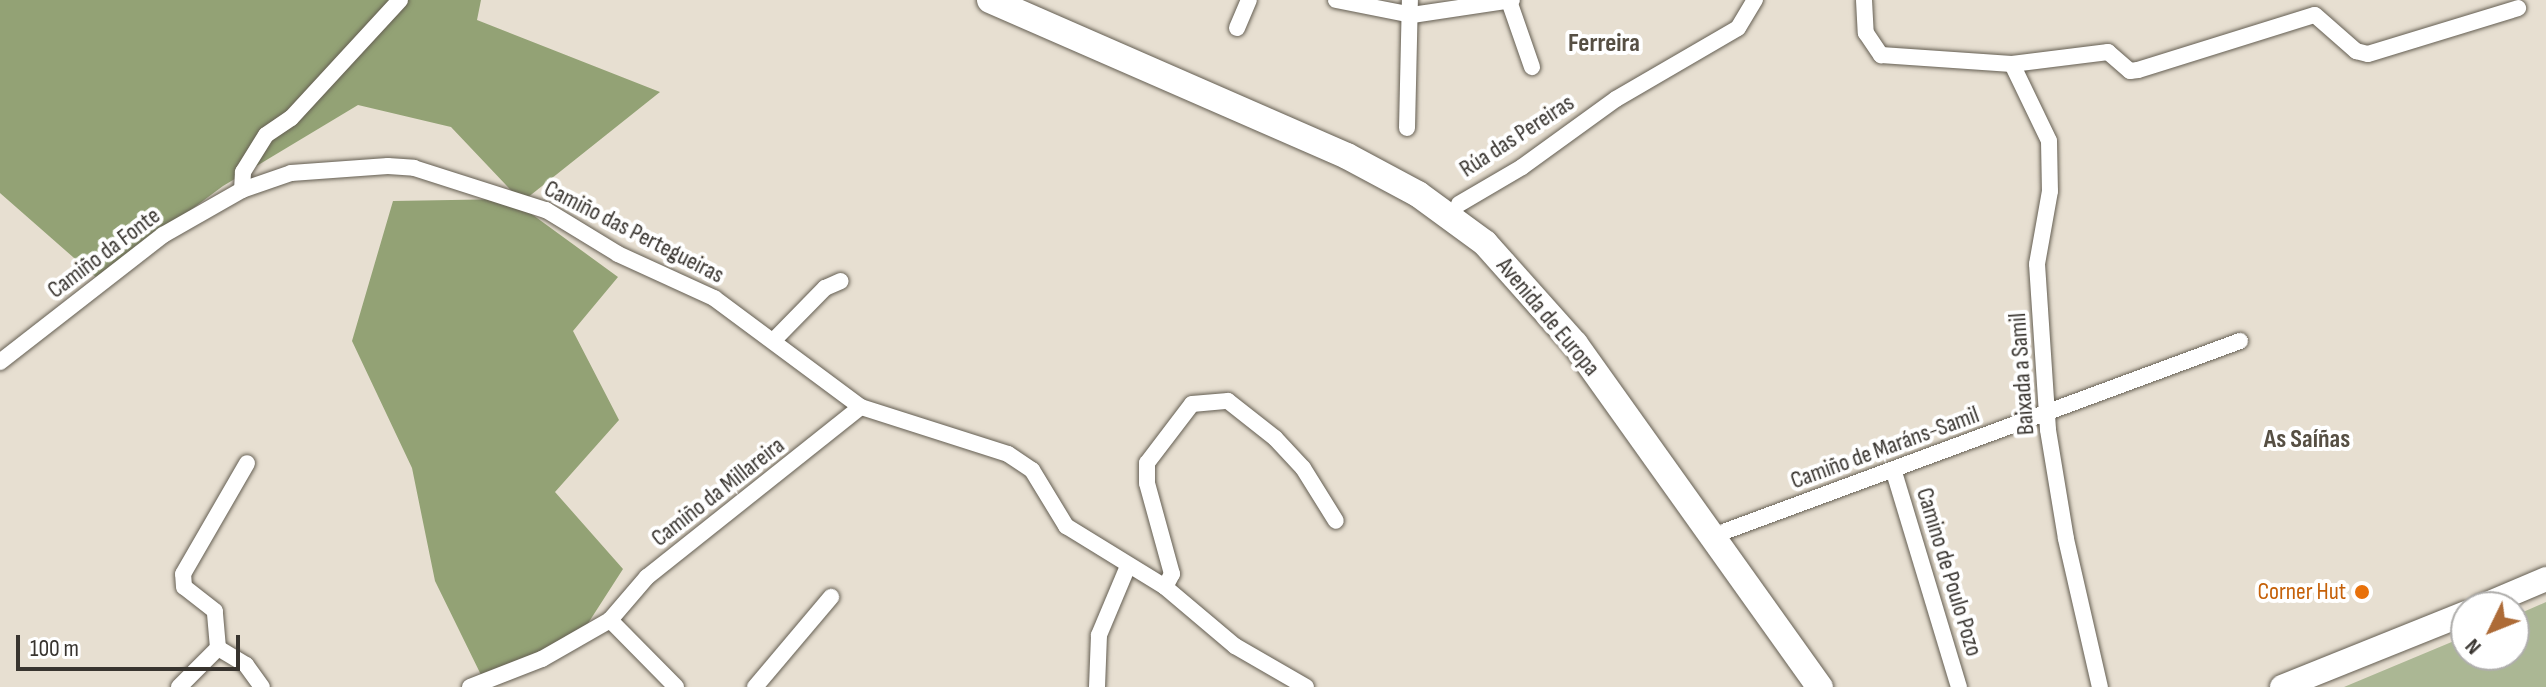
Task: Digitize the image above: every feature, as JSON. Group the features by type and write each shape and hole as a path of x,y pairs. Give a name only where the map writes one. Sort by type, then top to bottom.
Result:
{"main road":[{"name":"Avenida de Europa","path":"990,0 1360,163 1418,194 1485,243 1575,344 1820,687"},
{"name":"Avenida de Europa","path":"1026,0 1403,169 1459,204 1545,283 1838,687"},
{"path":"2518,591 2546,579"},
{"path":"2282,687 2450,619"}],"street":[{"path":"242,190 243,172 266,135 291,118 400,0"},
{"path":"1237,28 1249,0"},
{"path":"1336,0 1411,7 1510,0 1532,67"},
{"name":"Rúa das Pereiras","path":"1459,204 1522,167 1616,99 1738,28 1755,0"},
{"path":"1864,0 1866,33 1881,55 2012,64 2108,52 2130,71 2315,15 2356,51 2368,54 2518,8"},
{"path":"1407,128 1411,7"},
{"name":"Baixada a Samil","path":"2012,64 2049,141 2050,191 2037,264 2048,414 2066,539 2100,687"},
{"name":"Camiño das Pertegueiras","path":"242,190 291,173 414,168 546,210 618,254 682,279 774,340 861,407 1008,454 1032,470 1066,526 1165,587 1281,681 1306,687"},
{"name":"Camiño da Fonte","path":"2,355 163,235 242,190"},
{"path":"774,340 825,288 841,281"},
{"name":"Camiño de Maráns-Samil","path":"1726,531 1894,472 2240,341"},
{"path":"1165,587 1172,574 1147,483 1147,463 1192,404 1228,401 1275,438 1303,468 1336,521"},
{"name":"Camiño da Millareira","path":"470,687 542,659 610,620 647,577 861,407"},
{"path":"179,687 218,648 215,611 184,587 183,574 247,463"},
{"name":"Camino de Poulo Pozo","path":"1894,472 1959,687"},
{"path":"1097,687 1099,635 1128,566"},
{"path":"755,687 831,597"},
{"path":"610,620 676,687"},
{"path":"218,648 246,665 262,687"}],"green space":[{"path":"0,0 481,0 477,20 660,92 522,202 451,127 358,105 223,186 98,279 0,193"},
{"path":"511,199 618,277 573,331 619,420 555,492 623,569 576,642 484,681 435,581 412,468 352,341 393,201"},
{"path":"2546,602 2546,687 2344,687 2450,643 2450,671 2530,671 2530,609"}],"place":[{"name":"Corner Hut","path":"2362,592"}],"district":[{"name":"Ferreira","path":"1604,44"},
{"name":"As Saíñas","path":"2307,440"}]}
